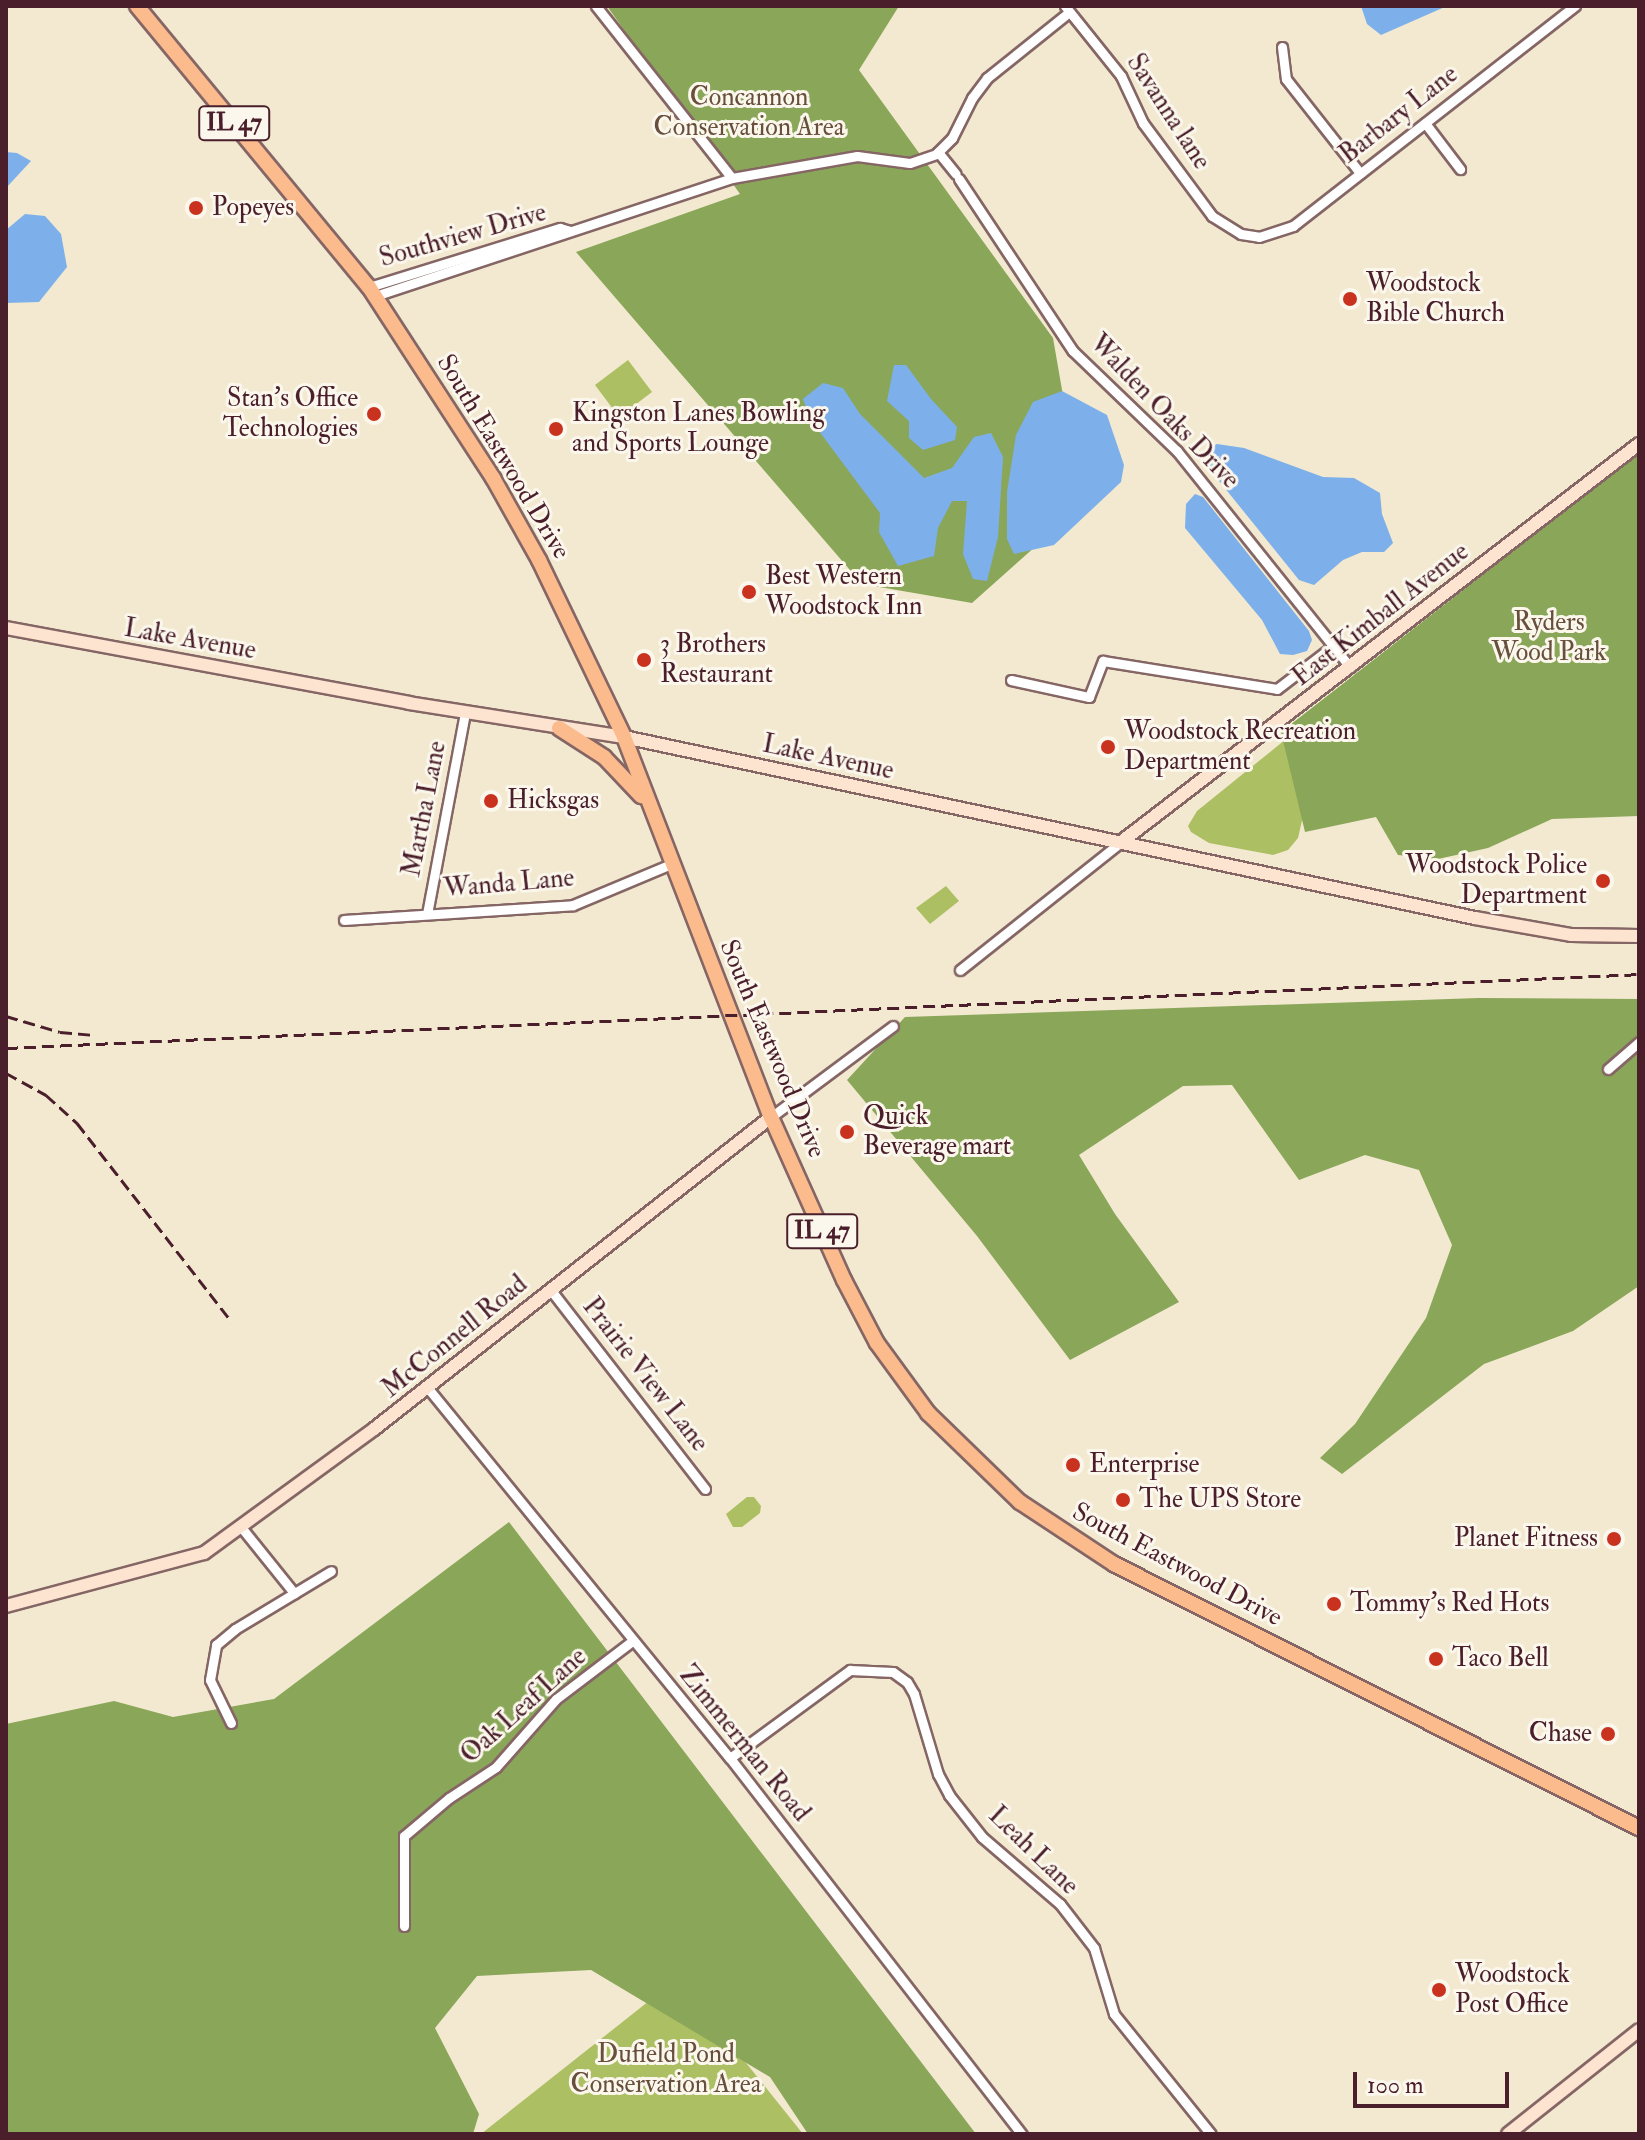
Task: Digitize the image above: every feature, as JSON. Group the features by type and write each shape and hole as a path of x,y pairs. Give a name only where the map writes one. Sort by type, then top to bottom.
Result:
{"main road":[{"name":"South Eastwood Drive","path":"137,6 372,292 498,486 539,560 624,737 771,1117 844,1280 877,1343 928,1413 1020,1502 1114,1564 1639,1828"},
{"path":"559,728 589,746 621,772 650,809"}],"street":[{"path":"596,6 732,178"},
{"name":"Barbary Lane","path":"1241,234 1259,237 1293,226 1575,6"},
{"path":"938,152 952,138 972,98 987,78 1067,9"},
{"name":"Savanna lane","path":"1067,9 1121,76 1143,123 1212,216 1241,234"},
{"path":"1282,47 1286,79 1360,173"},
{"path":"1425,123 1460,169"},
{"name":"Southview Drive","path":"372,292 556,239 570,231 732,178 857,156 910,163 938,152"},
{"name":"Walden Oaks Drive","path":"938,152 958,176 1073,351 1177,451 1350,667"},
{"name":"East Kimball Avenue","path":"960,970 1121,842 1639,444"},
{"name":"Lake Avenue","path":"6,628 465,712 624,737 1571,935 1639,936"},
{"path":"1011,680 1089,697 1103,661 1277,689 1333,646"},
{"name":"Martha Lane","path":"427,914 465,712"},
{"name":"Wanda Lane","path":"344,920 573,905 671,864"},
{"name":"McConnell Road","path":"6,1606 204,1553 427,1387 771,1117 893,1026"},
{"path":"1608,1069 1639,1042"},
{"name":"Prairie View Lane","path":"550,1289 705,1489"},
{"name":"Zimmerman Road","path":"427,1387 730,1758 1022,2134"},
{"path":"241,1527 294,1593"},
{"path":"231,1723 210,1680 216,1645 235,1629 331,1571"},
{"name":"Oak Leaf Lane","path":"404,1926 404,1836 449,1798 496,1767 556,1699 632,1641"},
{"name":"Leah Lane","path":"730,1758 850,1670 893,1672 907,1682 914,1694 938,1774 949,1795 982,1837 1060,1904 1094,1948 1114,2014 1211,2134"},
{"path":"1508,2134 1639,2030"}],"green space":[{"name":"Concannon Conservation Area","path":"607,6 899,6 859,70 1053,338 1082,505 972,603 862,584 576,252 740,194"},
{"path":"628,360 652,392 619,417 595,385"},
{"name":"Ryders Wood Park","path":"1639,453 1639,816 1552,819 1488,848 1438,859 1398,855 1376,817 1305,832 1281,732"},
{"path":"1301,727 1304,812 1298,838 1288,850 1273,855 1209,843 1191,832 1188,826 1197,811"},
{"path":"946,886 959,901 930,924 916,908"},
{"path":"1479,998 1639,999 1639,1286 1573,1331 1484,1364 1342,1474 1320,1458 1355,1424 1426,1318 1452,1245 1419,1170 1365,1155 1299,1180 1232,1085 1183,1086 1079,1155 1115,1214 1179,1302 1070,1360 977,1236 847,1080 905,1017"},
{"path":"747,1497 754,1497 761,1506 760,1513 742,1527 733,1527 726,1514"},
{"path":"509,1522 976,2134 808,2134 770,2077 591,1970 477,1976 435,2028 479,2114 473,2134 6,2134 6,1724 114,1701 173,1717 274,1699"},
{"name":"Dufield Pond Conservation Area","path":"678,1978 803,2134 481,2134"}],"water":[{"path":"1361,6 1447,6 1381,35 1367,24"},
{"path":"6,152 17,153 31,161 6,188"},
{"path":"25,214 45,216 61,234 67,267 39,302 6,303 6,230"},
{"path":"894,365 906,365 957,427 955,440 923,450 909,438 909,421 887,401"},
{"path":"823,383 843,388 860,414 924,478 952,468 974,437 991,433 1003,457 998,537 987,581 973,579 963,554 967,501 952,501 938,528 934,556 898,566 879,532 880,513 810,419 803,399"},
{"path":"1062,391 1107,415 1124,465 1121,482 1054,545 1014,554 1007,539 1007,492 1016,435 1033,402"},
{"path":"1217,444 1244,448 1323,477 1354,478 1380,493 1382,514 1393,543 1384,552 1362,552 1343,560 1314,585 1299,580 1203,461 1200,453"},
{"path":"1195,494 1203,497 1309,631 1312,640 1307,651 1293,655 1280,654 1262,620 1185,528 1186,504"}],"railway":[{"path":"6,1048 1639,974"},
{"path":"6,1016 60,1032 93,1035"},
{"path":"6,1073 46,1095 77,1123 232,1322"}],"place":[{"name":"Popeyes","path":"196,208"},
{"name":"Woodstock Bible Church","path":"1350,299"},
{"name":"Stan's Office Technologies","path":"374,414"},
{"name":"Kingston Lanes Bowling and Sports Lounge","path":"556,429"},
{"name":"Best Western Woodstock Inn","path":"749,592"},
{"name":"3 Brothers Restaurant","path":"644,660"},
{"name":"Woodstock Recreation Department","path":"1108,747"},
{"name":"Hicksgas","path":"491,801"},
{"name":"Woodstock Police Department","path":"1603,881"},
{"name":"Quick Beverage mart","path":"847,1132"},
{"name":"Enterprise","path":"1073,1465"},
{"name":"The UPS Store","path":"1123,1500"},
{"name":"Planet Fitness","path":"1614,1539"},
{"name":"Tommy's Red Hots","path":"1334,1604"},
{"name":"Taco Bell","path":"1436,1659"},
{"name":"Chase","path":"1608,1734"},
{"name":"Woodstock Post Office","path":"1439,1990"}]}
